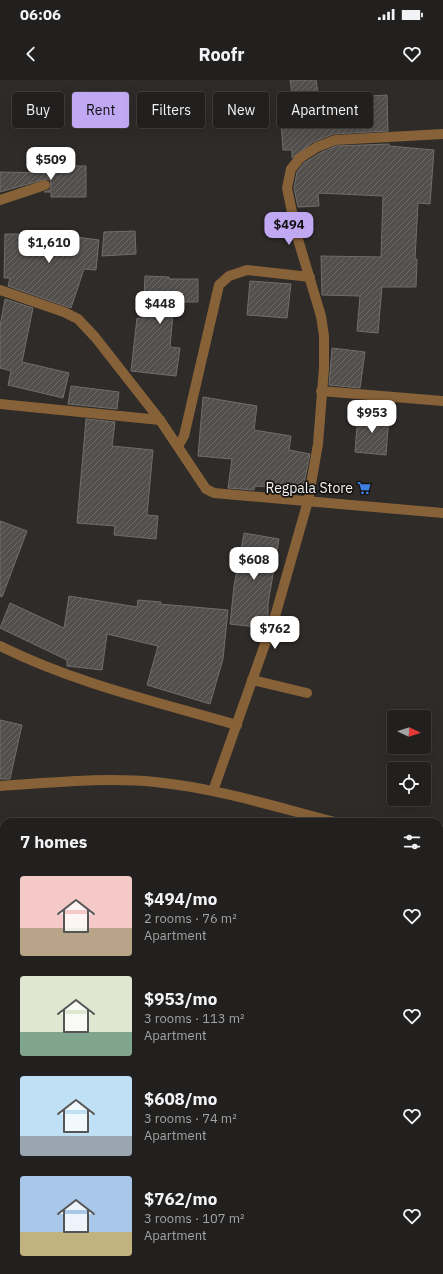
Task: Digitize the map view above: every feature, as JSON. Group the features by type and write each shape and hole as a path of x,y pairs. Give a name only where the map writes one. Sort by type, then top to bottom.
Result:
{"street":[{"path":"213,791 276,613 308,501 318,444 324,368 324,336 321,316 297,236 287,188 291,169 300,158 317,147 334,140 443,134"},
{"path":"0,200 45,185"},
{"path":"178,446 184,436 219,285 229,276 247,270 310,277"},
{"path":"0,290 64,312 78,319 95,337 160,420 178,446 198,480 206,489 214,493 443,513"},
{"path":"321,391 443,401"},
{"path":"0,404 160,420"},
{"path":"0,646 18,655 81,680 237,724"},
{"path":"252,680 307,693"},
{"path":"0,786 90,781 154,782 213,791 320,818"}],"building":[{"path":"290,80 316,80 318,92 292,92"},
{"path":"387,95 388,131 333,134 313,142 292,158 292,150 283,150 281,128 373,128 373,96"},
{"path":"389,144 389,146 434,150 430,204 418,203 415,259 417,259 416,287 382,287 378,333 357,331 360,296 322,295 321,256 381,257 383,196 318,193 319,206 298,207 294,188 297,172 304,163 320,153 336,146"},
{"path":"54,166 86,166 86,197 51,197 51,192 44,192 50,190 51,186 50,180 46,179 0,192 0,172 55,173"},
{"path":"135,231 136,254 102,256 104,232"},
{"path":"46,233 99,240 96,270 84,269 71,308 8,286 10,278 4,278 5,234"},
{"path":"145,276 169,277 169,279 198,279 198,302 174,302 170,347 180,348 176,376 131,371 137,318 143,319"},
{"path":"250,281 291,284 287,318 247,315"},
{"path":"5,299 33,308 22,362 69,373 63,398 8,385 11,371 0,368 0,326"},
{"path":"332,348 365,352 360,388 329,385"},
{"path":"71,386 119,392 117,409 68,404"},
{"path":"203,397 257,406 254,430 291,436 289,450 310,454 303,489 255,486 254,490 228,488 232,459 198,456"},
{"path":"358,413 389,415 386,455 355,452"},
{"path":"86,419 115,422 112,446 153,450 147,515 158,516 156,539 114,535 115,526 77,523"},
{"path":"0,521 27,531 2,597 0,596"},
{"path":"244,533 279,539 268,604 268,616 264,628 230,624 234,586"},
{"path":"69,596 137,607 138,600 161,602 160,604 228,610 223,659 210,704 147,685 158,646 107,634 102,670 67,666 67,660 0,628 10,603 64,628"},
{"path":"0,720 22,725 10,779 0,779"}],"place":[{"name":"Regpala Store","path":"364,488"}]}
